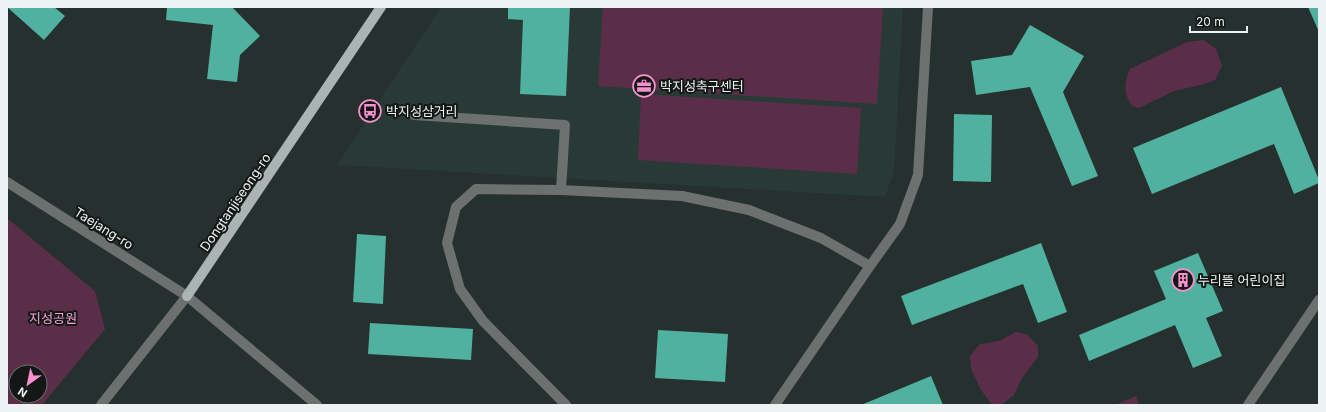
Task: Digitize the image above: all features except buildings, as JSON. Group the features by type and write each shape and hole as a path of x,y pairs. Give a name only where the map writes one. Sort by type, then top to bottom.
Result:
{"main road":[{"name":"Dongtanjiseong-ro","path":"187,296 381,7"}],"street":[{"path":"775,405 900,224 918,175 928,7"},
{"path":"414,115 564,125 560,190"},
{"name":"Taejang-ro","path":"7,182 187,296 317,405"},
{"path":"566,405 483,321 460,289 447,243 456,207 476,189 560,190 682,196 749,210 821,238 870,266"},
{"name":"Dongtanjiseong-ro","path":"101,405 187,296"},
{"path":"1248,405 1319,300"}],"shaded area":[{"name":"박지성축구센터","path":"441,7 903,7 894,172 885,197 337,165"}],"green space":[{"path":"603,7 883,7 877,104 598,86"},
{"path":"1204,40 1216,49 1222,66 1215,80 1201,85 1174,91 1139,108 1132,106 1125,88 1130,69 1187,42"},
{"path":"641,94 861,108 857,174 638,160"},
{"name":"지성공원","path":"7,218 95,291 105,329 48,398 48,364 8,364 8,404 43,404 7,405"},
{"path":"1016,332 1028,335 1038,346 1038,357 1022,378 1014,395 1001,405 992,405 981,390 971,369 970,356 980,344 999,341"},
{"path":"1136,396 1139,405 1115,405"}],"place":[{"name":"박지성축구센터","path":"644,86"},
{"name":"박지성삼거리","path":"370,111"},
{"name":"누리뜰 어린이집","path":"1183,280"}]}
